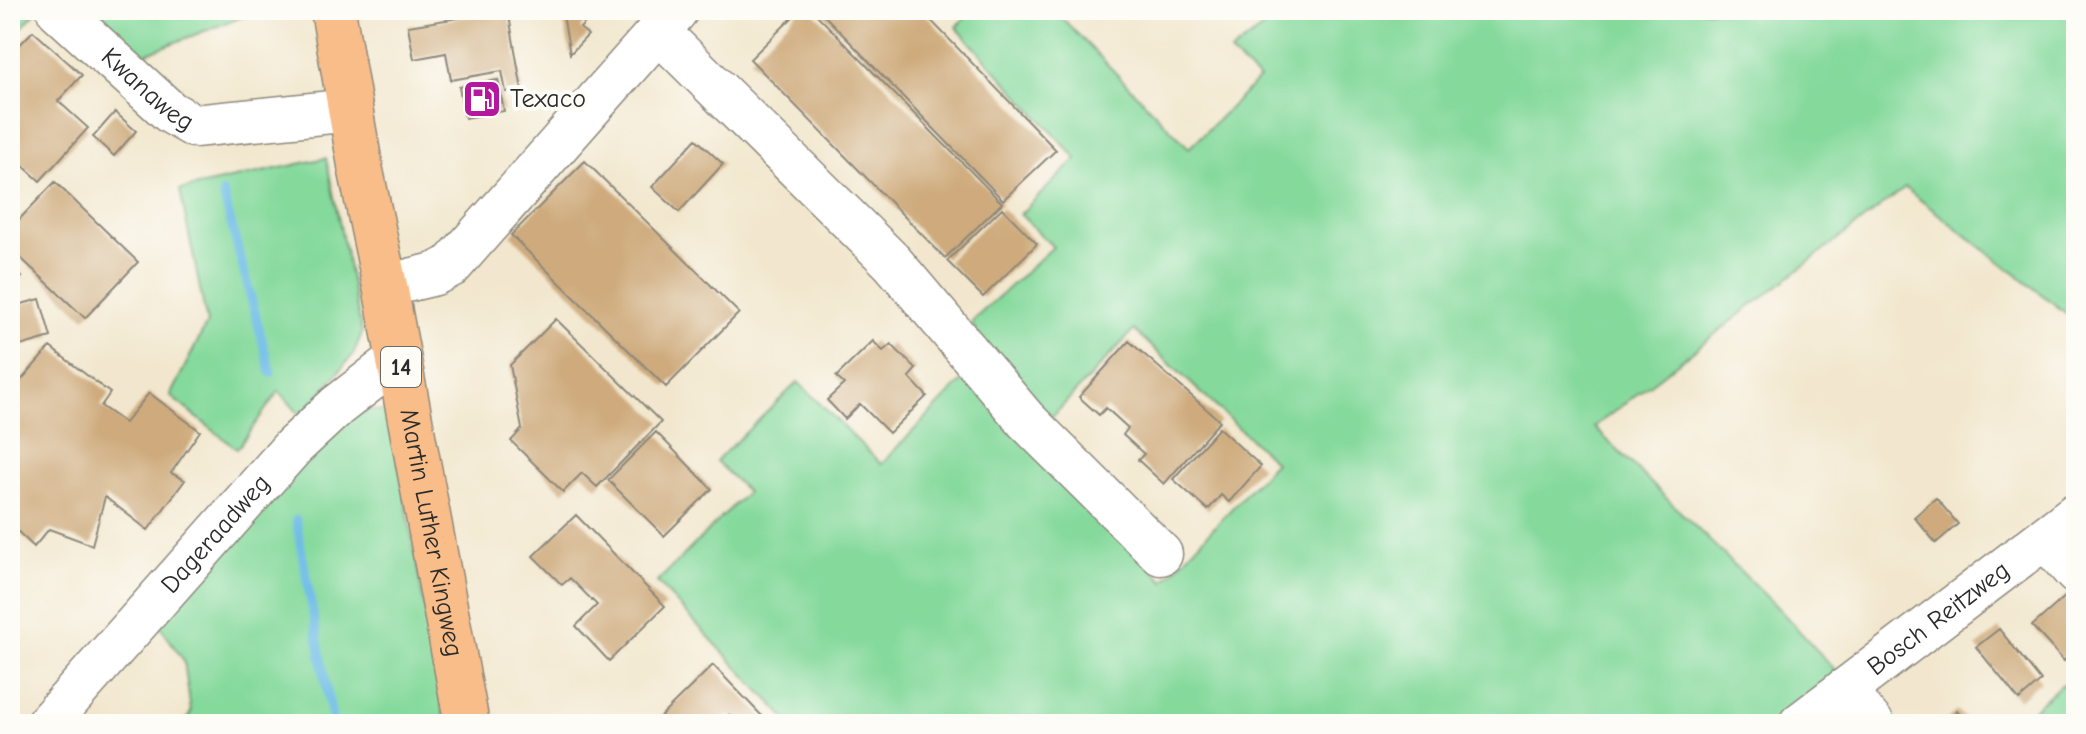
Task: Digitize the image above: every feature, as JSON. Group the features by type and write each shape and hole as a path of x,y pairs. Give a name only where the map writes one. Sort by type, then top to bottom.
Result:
{"main road":[{"name":"Martin Luther Kingweg","path":"333,10 467,724"}],"street":[{"name":"Kwanaweg","path":"58,10 170,112 194,126 351,110"},
{"path":"385,286 435,274 451,266 667,20 892,262 1026,420 1161,554"},
{"name":"Dageraadweg","path":"47,724 293,447 337,406 399,358"},
{"path":"2061,526 2076,573"},
{"name":"Bosch Reitzweg","path":"1800,724 2061,526"},
{"path":"1844,690 1873,724"}],"green space":[{"path":"10,10 32,10 35,13 10,41"},
{"path":"74,10 252,10 252,13 131,59"},
{"path":"973,10 1054,10 1189,148 1259,79 1230,53 1286,10 2076,10 2076,321 1905,188 1594,427 1778,608 1840,675 1776,724 791,724 657,582 747,492 716,461 798,382 881,464 968,375 1164,581 1275,462 1134,330 1052,417 983,358 972,321 1053,247 1020,214 1077,159 956,27"},
{"path":"326,158 362,333 353,355 301,416 279,391 237,449 170,396 207,323 180,190"},
{"path":"371,410 390,413 445,724 185,724 191,712 184,661 158,623 343,418"},
{"path":"2062,684 2076,700 2076,724 2016,724"}],"building":[{"path":"508,10 522,90 506,92 502,71 451,80 446,53 414,59 408,26"},
{"path":"562,10 597,10 580,28 588,35 570,54"},
{"path":"800,10 812,10 1002,203 945,258 750,59"},
{"path":"819,10 921,10 1056,150 1003,200"},
{"path":"33,31 82,75 58,101 88,128 40,181 10,154 10,55"},
{"name":"Texaco","path":"498,80 504,111 465,118 459,87"},
{"path":"115,112 136,131 114,156 93,137"},
{"path":"696,139 723,164 679,212 652,187"},
{"path":"585,161 739,313 666,387 511,235"},
{"path":"55,182 138,262 85,318 10,248 10,229"},
{"path":"1002,208 1037,244 983,297 947,261"},
{"path":"10,266 22,277 10,290"},
{"path":"40,299 51,337 10,349 10,307"},
{"path":"556,319 661,422 597,487 582,473 563,492 511,441 522,429 510,365"},
{"path":"873,341 883,351 891,344 916,369 909,377 927,396 889,433 860,404 845,419 827,400 844,384 836,377"},
{"path":"1129,341 1220,421 1164,484 1138,460 1144,454 1123,435 1128,428 1106,408 1099,415 1079,397"},
{"path":"50,347 110,393 101,406 125,423 149,393 200,431 171,473 185,480 148,530 105,497 92,545 49,529 34,547 10,524 10,393"},
{"path":"1219,428 1261,466 1229,502 1221,495 1208,510 1173,479"},
{"path":"656,432 712,489 664,536 608,480"},
{"path":"1936,498 1958,524 1936,543 1914,517"},
{"path":"576,515 665,606 609,661 576,626 597,605 570,578 562,585 533,556"},
{"path":"2068,594 2076,602 2076,649 2064,661 2032,626"},
{"path":"1999,629 2041,681 2019,700 1976,647"},
{"path":"713,665 762,716 753,724 738,724 729,715 719,724 667,724 660,717"},
{"path":"1957,710 1969,724 1942,724"}],"waterway":[{"path":"223,193 271,373"},
{"path":"296,520 333,724"}],"place":[{"name":"Texaco","path":"482,99"}]}
